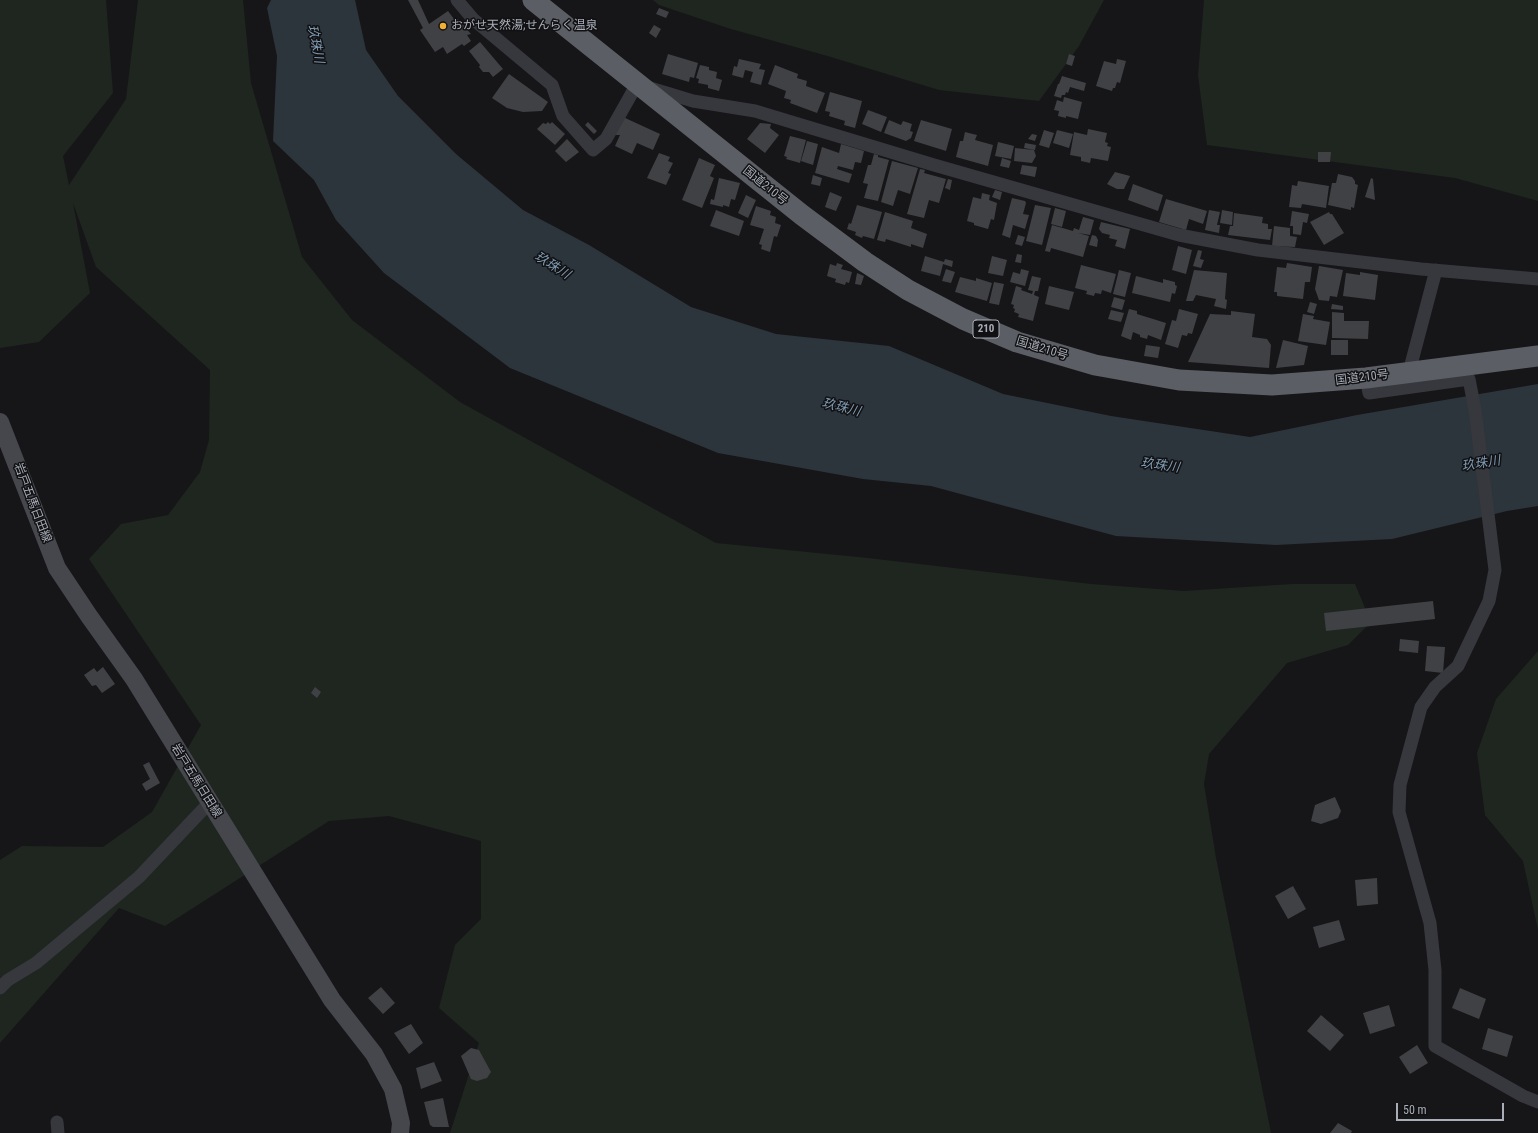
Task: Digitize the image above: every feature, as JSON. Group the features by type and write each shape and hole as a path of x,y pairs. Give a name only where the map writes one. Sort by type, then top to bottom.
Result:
{"highway":[{"name":"国道210号","path":"534,0 802,215 865,262 908,290 963,319 1017,342 1095,365 1179,380 1272,386 1366,378 1538,356"}],"main road":[{"name":"岩戸五馬日田線","path":"0,422 57,568 134,679 332,1000 374,1054 393,1089 401,1123 400,1133"}],"street":[{"path":"458,0 473,19 552,85 563,116 594,150 606,139 637,84 693,101 755,111 934,165 1179,235 1258,250 1436,270 1538,279"},
{"path":"1409,372 1436,270"},
{"path":"1366,378 1369,393 1469,379 1475,410 1495,570 1490,601 1458,666 1435,687 1421,707 1400,785 1399,812 1430,923 1435,970 1435,1046 1523,1096 1538,1102"},
{"path":"0,988 8,980 36,964 139,877 210,802"}],"shaded area":[{"path":"0,0 106,0 113,93 63,156 69,185 126,99 138,0 243,0 251,83 302,257 352,320 460,402 716,543 868,558 1091,584 1184,591 1292,584 1355,584 1371,622 1348,645 1287,663 1209,754 1204,784 1216,858 1271,1133 450,1133 479,1043 439,1008 455,945 481,919 481,841 389,816 329,821 165,926 119,908 0,1043 0,860 22,846 103,847 152,812 201,725 89,559 121,524 168,515 200,472 209,440 210,370 96,267 73,203 90,293 39,342 0,348"},
{"path":"653,0 1104,0 1079,46 1039,101 939,90 831,57 731,29 659,5"},
{"path":"1204,0 1538,0 1538,201 1455,178 1207,145 1198,75"},
{"path":"1538,651 1538,930 1523,861 1485,815 1477,753 1496,699"}],"water":[{"name":"玖珠川","path":"271,0 355,0 366,50 398,96 456,154 523,210 589,245 691,307 776,334 889,346 1003,394 1111,416 1250,437 1357,415 1538,384 1538,506 1507,511 1392,539 1276,545 1116,536 931,486 863,479 718,453 510,368 384,273 336,220 314,180 273,141 277,56 267,8"}],"building":[{"name":"おがせ天然湯;せんらく温泉","path":"408,0 418,0 429,24 448,11 454,19 458,19 471,34 467,35 471,41 464,46 462,44 447,54 443,47 435,52 420,30 423,28"},
{"path":"659,8 669,12 666,18 656,14"},
{"path":"654,25 661,29 656,38 649,33"},
{"path":"480,42 503,69 493,77 489,72 483,72 479,67 480,65 469,51"},
{"path":"668,54 698,63 694,78 690,77 689,82 662,74"},
{"path":"1069,54 1075,56 1072,66 1066,64"},
{"path":"739,59 761,64 759,69 765,70 761,85 750,82 753,72 745,70 743,78 732,75 734,66 737,67"},
{"path":"1117,59 1126,61 1120,83 1117,82 1112,91 1096,86 1104,61 1116,64"},
{"path":"700,65 709,67 709,70 717,72 716,78 722,80 719,91 708,88 708,85 698,83 699,79 696,78"},
{"path":"775,65 798,74 797,78 807,81 806,86 825,93 817,113 790,103 791,100 784,98 786,91 768,84"},
{"path":"509,74 548,102 542,111 523,112 507,108 492,98"},
{"path":"1062,76 1086,83 1084,91 1070,87 1068,93 1066,92 1061,98 1054,96"},
{"path":"830,92 862,101 855,128 844,125 845,121 829,116 830,112 825,111"},
{"path":"1064,97 1082,102 1078,119 1058,116 1059,111 1054,110 1057,100 1063,102"},
{"path":"868,110 887,117 881,132 862,124"},
{"path":"623,117 660,134 653,150 637,143 632,154 615,146 620,135 615,135"},
{"path":"889,120 901,125 903,121 912,124 910,131 913,132 911,138 906,141 884,133"},
{"path":"921,120 952,129 946,151 914,141"},
{"path":"548,122 550,124 552,122 565,134 555,145 537,129 543,123 546,124"},
{"path":"588,122 597,131 594,134 585,125"},
{"path":"760,123 771,124 770,128 779,135 765,153 747,139"},
{"path":"1088,129 1107,133 1105,142 1108,143 1107,146 1111,147 1108,161 1091,158 1090,163 1081,161 1081,157 1070,155 1074,132 1087,135"},
{"path":"1044,130 1054,133 1049,148 1039,145"},
{"path":"1057,130 1073,134 1069,148 1053,143"},
{"path":"965,132 977,135 975,140 993,145 988,166 956,157 960,141 963,141"},
{"path":"1032,134 1037,135 1035,141 1028,139"},
{"path":"790,136 806,140 800,163 786,159 787,157 784,156"},
{"path":"567,139 579,152 566,162 555,151"},
{"path":"807,141 818,144 813,165 801,161"},
{"path":"998,142 1014,146 1011,159 995,156"},
{"path":"1025,143 1036,145 1035,150 1024,148"},
{"path":"841,144 864,151 861,163 855,162 853,170 838,166 837,169 852,174 849,183 815,173 822,147 839,153"},
{"path":"1015,148 1034,150 1036,156 1032,163 1014,161"},
{"path":"1318,152 1331,152 1330,162 1318,162"},
{"path":"659,153 670,157 668,161 673,163 668,173 671,174 666,185 647,178"},
{"path":"874,154 878,155 878,157 889,160 878,201 864,198 868,184 863,183 868,165 871,165"},
{"path":"699,158 715,165 710,176 714,178 702,208 682,200"},
{"path":"1002,158 1011,161 1009,168 1000,166"},
{"path":"892,161 918,168 910,194 898,190 893,206 881,202"},
{"path":"1022,165 1037,167 1035,177 1020,174"},
{"path":"920,169 925,170 924,173 946,179 939,203 929,200 924,218 907,214"},
{"path":"1115,172 1130,176 1124,189 1117,189 1107,184"},
{"path":"1338,174 1352,177 1355,184 1358,185 1354,208 1351,207 1351,210 1328,205 1332,183 1336,183"},
{"path":"813,175 822,178 820,186 811,184"},
{"path":"719,178 740,183 735,200 731,199 729,207 710,204 711,199 714,200"},
{"path":"1371,178 1373,179 1375,200 1365,197"},
{"path":"948,179 952,180 950,190 945,188"},
{"path":"1298,181 1329,186 1326,208 1302,204 1301,208 1289,207 1292,185 1297,186"},
{"path":"1133,184 1163,195 1158,211 1128,200"},
{"path":"995,190 1002,192 1000,200 992,197"},
{"path":"830,192 842,197 836,211 825,207"},
{"path":"982,193 990,195 989,200 997,203 994,220 991,219 988,229 974,225 974,223 967,221 973,197 981,199"},
{"path":"746,195 756,200 748,218 738,213"},
{"path":"1012,198 1025,201 1026,203 1023,214 1029,215 1025,229 1013,225 1010,238 1002,235"},
{"path":"1166,199 1207,211 1203,224 1189,219 1186,230 1159,222"},
{"path":"857,205 882,212 874,239 863,236 862,238 855,235 856,232 847,229 849,223 851,224"},
{"path":"1035,205 1051,208 1042,245 1026,241"},
{"path":"756,206 771,211 770,215 776,217 775,223 781,225 777,237 774,236 770,252 761,249 762,245 759,244 764,229 750,225"},
{"path":"1055,208 1066,211 1062,227 1051,224"},
{"path":"716,210 744,221 739,236 710,226"},
{"path":"1209,210 1220,212 1217,225 1220,225 1219,233 1205,230"},
{"path":"1222,210 1233,212 1232,225 1220,223"},
{"path":"1292,211 1309,214 1307,223 1303,222 1301,235 1293,234 1293,226 1290,226"},
{"path":"885,212 913,221 911,228 927,234 923,248 911,244 911,247 886,239 885,242 877,240"},
{"path":"1329,212 1332,214 1344,233 1324,245 1310,222"},
{"path":"1234,213 1263,217 1262,223 1268,224 1268,229 1272,229 1270,240 1228,235 1230,226 1233,226"},
{"path":"1083,217 1094,220 1090,235 1078,233 1089,236 1083,257 1051,248 1050,252 1045,251 1052,225 1073,231 1074,228 1079,230"},
{"path":"1101,222 1130,229 1125,249 1115,246 1117,240 1109,238 1110,235 1102,233 1099,229"},
{"path":"1274,226 1290,228 1290,236 1297,237 1295,247 1272,246"},
{"path":"1018,235 1025,237 1022,246 1015,244"},
{"path":"1092,235 1096,236 1098,240 1097,247 1089,245"},
{"path":"1178,246 1192,250 1186,274 1172,270"},
{"path":"1198,250 1202,251 1200,259 1204,260 1201,268 1193,266"},
{"path":"1017,254 1022,255 1021,263 1015,262"},
{"path":"925,256 944,262 945,259 953,261 952,267 943,264 940,276 921,271"},
{"path":"992,256 1007,260 1003,276 988,273"},
{"path":"837,263 843,265 841,269 852,272 849,283 846,282 845,285 835,282 836,279 827,276 830,264 836,266"},
{"path":"1287,263 1312,267 1310,282 1305,282 1303,299 1277,296 1277,292 1274,292 1277,267 1286,268"},
{"path":"1081,265 1116,274 1111,293 1102,290 1101,294 1095,293 1094,296 1086,294 1087,291 1075,288"},
{"path":"1319,266 1343,270 1337,297 1330,296 1329,301 1319,300 1315,289"},
{"path":"946,269 955,272 951,283 942,281"},
{"path":"1021,269 1029,271 1025,286 1010,282 1013,272 1020,274"},
{"path":"1119,270 1131,273 1125,297 1113,294"},
{"path":"1194,270 1227,273 1225,299 1227,300 1226,309 1214,306 1216,299 1196,295 1193,301 1186,301"},
{"path":"1360,272 1378,275 1375,300 1343,296 1346,273 1360,275"},
{"path":"857,273 864,276 861,285 855,284"},
{"path":"1032,276 1041,278 1038,291 1035,291 1034,295 1039,297 1033,321 1018,317 1019,314 1014,312 1014,305 1011,304 1016,286 1022,288 1021,290 1032,294 1033,291 1028,290"},
{"path":"1136,276 1163,283 1163,279 1175,282 1175,285 1177,286 1175,294 1172,293 1170,302 1132,293"},
{"path":"960,277 976,281 976,278 992,283 987,301 955,292"},
{"path":"994,282 1004,284 999,305 989,303"},
{"path":"1049,286 1074,292 1069,310 1045,304"},
{"path":"1114,297 1125,300 1122,310 1111,307"},
{"path":"1310,302 1317,304 1314,314 1307,312"},
{"path":"1332,304 1343,306 1343,310 1331,309"},
{"path":"1129,309 1137,311 1137,314 1166,323 1161,340 1148,335 1147,339 1140,337 1140,335 1133,332 1131,340 1121,336"},
{"path":"1179,309 1198,314 1192,334 1188,333 1187,336 1182,335 1178,348 1165,344 1172,320 1176,321"},
{"path":"1111,310 1124,313 1121,322 1108,319"},
{"path":"1231,311 1255,314 1252,337 1267,339 1271,345 1269,368 1188,362 1210,314 1231,315"},
{"path":"1332,312 1344,313 1344,321 1369,321 1368,339 1332,338"},
{"path":"1303,314 1314,316 1313,319 1330,322 1326,345 1298,341"},
{"path":"1283,340 1308,346 1304,365 1276,368"},
{"path":"1331,340 1348,340 1348,355 1331,355"},
{"path":"1146,345 1160,347 1158,358 1144,356"},
{"path":"1433,601 1435,619 1326,631 1324,613"},
{"path":"1400,639 1419,641 1418,653 1399,651"},
{"path":"1427,646 1445,647 1443,673 1425,671"},
{"path":"103,667 115,684 102,693 96,685 92,686 84,675 94,668 97,672"},
{"path":"315,687 321,692 317,698 311,693"},
{"path":"149,762 160,783 146,791 142,784 150,779 143,765"},
{"path":"1335,797 1341,811 1338,818 1321,824 1311,821 1315,805"},
{"path":"1377,878 1378,904 1357,906 1355,880"},
{"path":"1293,886 1306,909 1288,919 1275,896"},
{"path":"1339,920 1345,940 1319,948 1313,927"},
{"path":"381,987 395,1003 383,1014 368,998"},
{"path":"1460,988 1486,999 1479,1019 1452,1008"},
{"path":"1389,1005 1395,1026 1370,1034 1363,1013"},
{"path":"1321,1015 1344,1035 1330,1051 1307,1031"},
{"path":"411,1024 423,1043 409,1054 394,1033"},
{"path":"1488,1028 1513,1036 1507,1057 1482,1049"},
{"path":"1417,1045 1428,1063 1410,1074 1399,1057"},
{"path":"471,1048 479,1050 491,1072 487,1078 477,1081 471,1079 461,1056"},
{"path":"434,1062 442,1081 421,1089 416,1068"},
{"path":"443,1098 449,1127 433,1127 430,1125 424,1102"},
{"path":"1338,1123 1352,1131 1351,1133 1330,1133"}],"place":[{"name":"おがせ天然湯;せんらく温泉","path":"443,26"}]}
